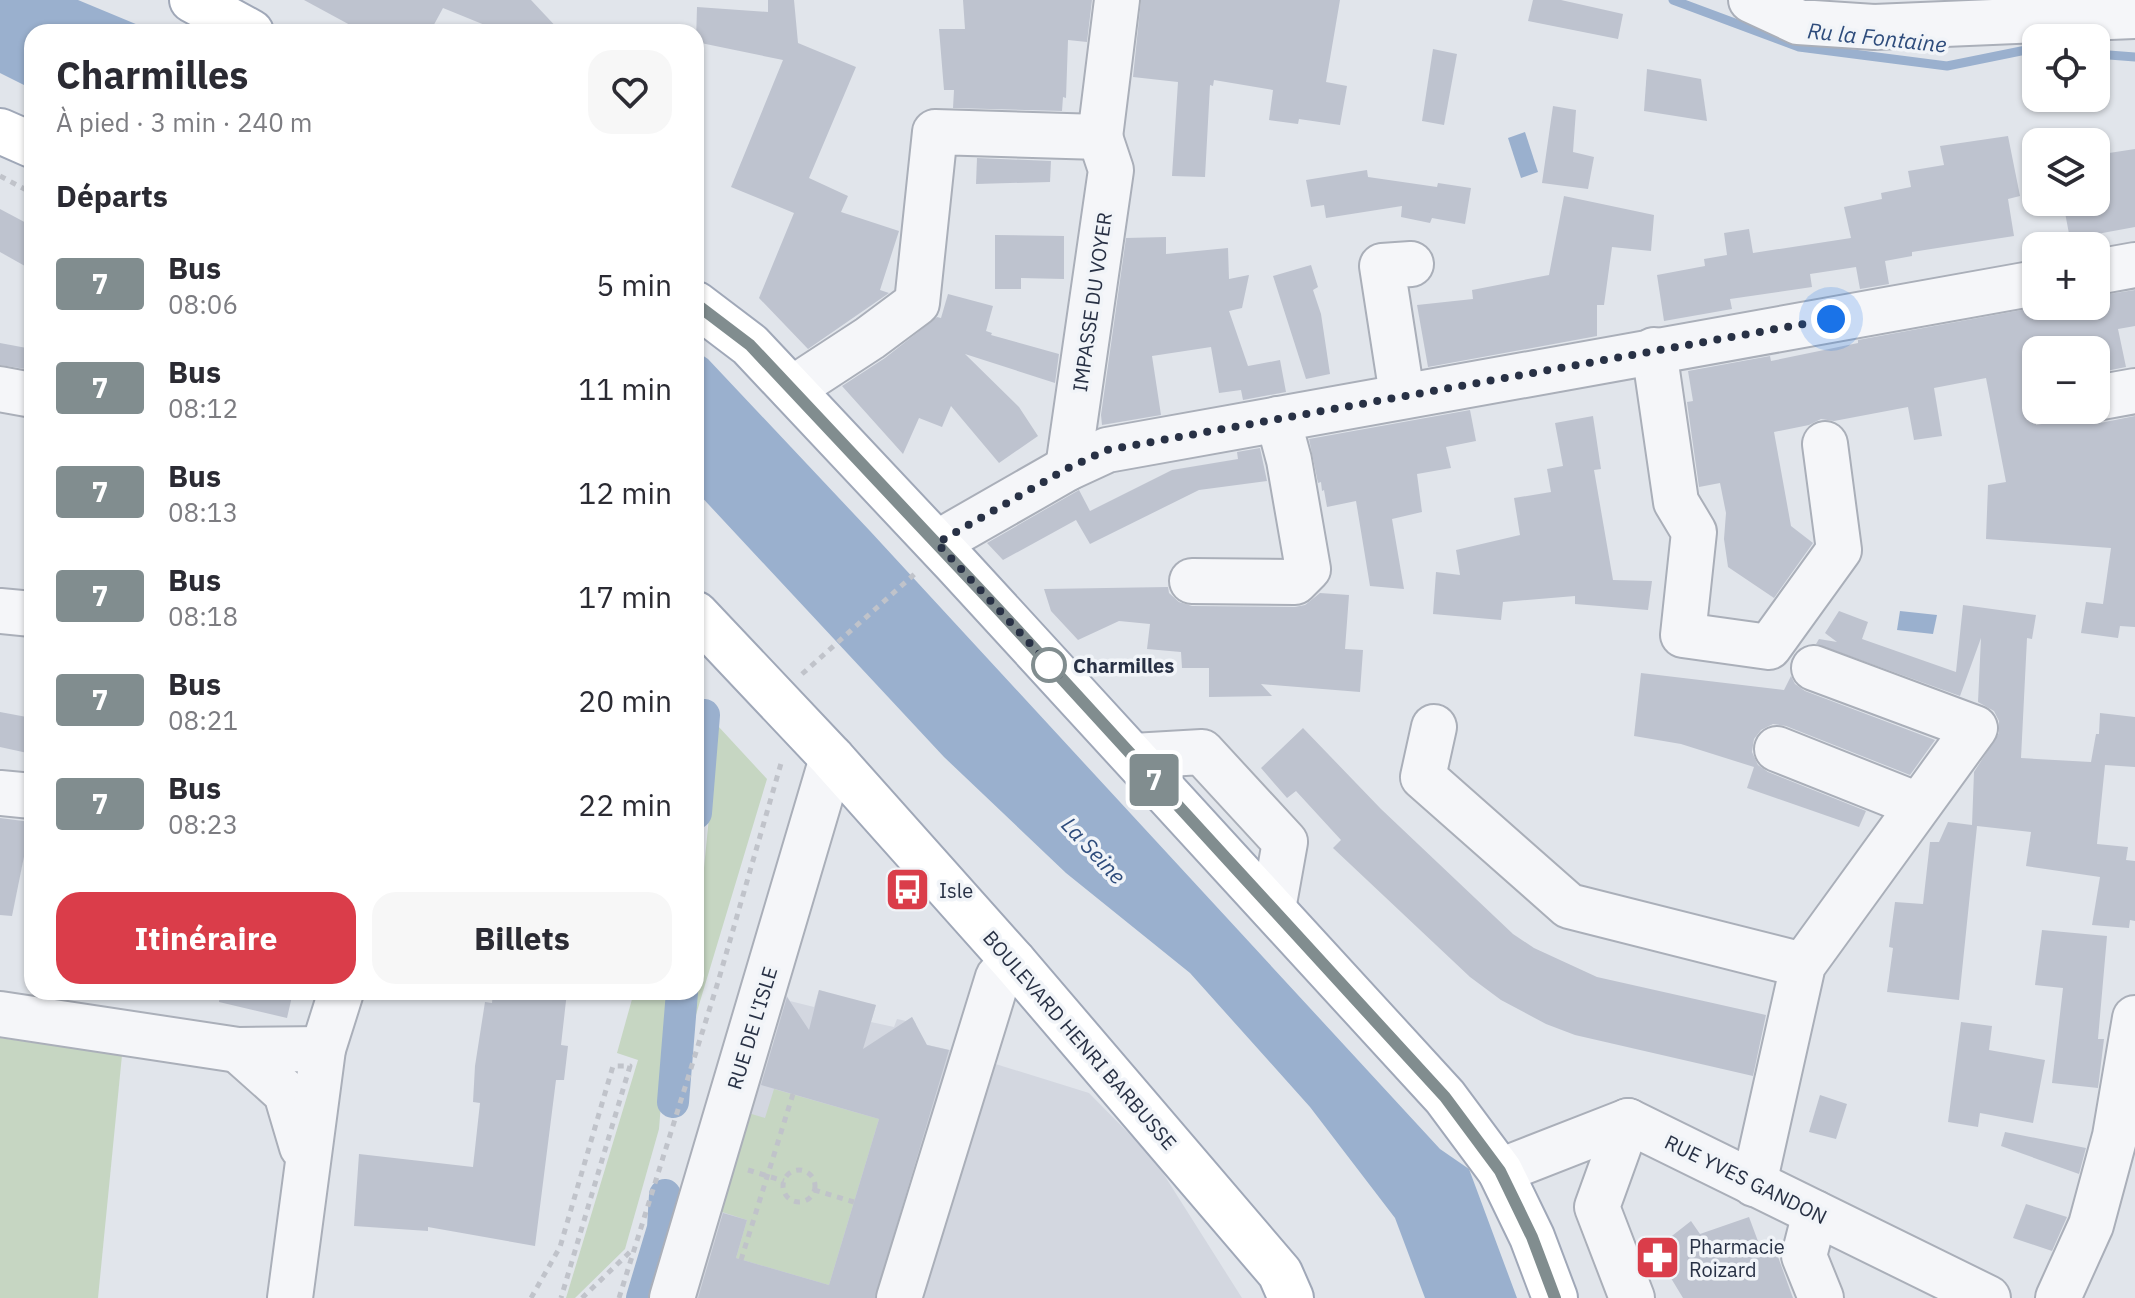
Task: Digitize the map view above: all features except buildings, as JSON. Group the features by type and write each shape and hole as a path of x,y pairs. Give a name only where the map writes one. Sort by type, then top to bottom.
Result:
{"main road":[{"path":"0,131 24,142"},
{"path":"704,310 750,345 792,389 927,557 1133,756 1445,1097 1500,1171 1532,1237 1555,1298"},
{"name":"BOULEVARD HENRI BARBUSSE","path":"705,637 832,758 1014,962 1280,1273 1291,1298"}],"street":[{"path":"792,389 917,303 935,132 1100,137 1117,0"},
{"path":"1751,0 1798,11 2135,16"},
{"name":"IMPASSE DU VOYER","path":"1068,468 1111,170 1100,137"},
{"path":"1402,395 1382,266 1411,264"},
{"path":"2110,269 2135,265"},
{"path":"927,557 1068,468 1107,450 2022,285"},
{"path":"1654,350 1676,502 1694,532 1683,635 1769,647 1839,550 1825,444"},
{"path":"0,389 24,394"},
{"path":"2110,395 2135,391"},
{"path":"1192,581 1295,582 1308,569 1289,460 1278,419"},
{"path":"0,611 24,613"},
{"path":"1754,1184 1803,965 1975,728 1814,668"},
{"path":"1434,727 1423,777 1569,906 1803,965"},
{"path":"1777,749 1918,805"},
{"name":"RUE DE L'ISLE","path":"672,1298 832,758"},
{"path":"0,793 24,795"},
{"path":"899,1298 998,977 1014,962"},
{"path":"290,1298 299,1165 323,1049 338,1000"},
{"path":"0,1014 238,1050 323,1049"},
{"path":"2058,1298 2091,1225 2125,1137 2135,1018"},
{"path":"238,1050 286,1093 299,1165"},
{"path":"1500,1171 1628,1121"},
{"path":"1628,1121 1597,1207 1632,1298"},
{"name":"RUE YVES GANDON","path":"1628,1121 1988,1298"},
{"path":"1815,1213 1804,1256 1817,1288 1853,1298"}],"path":[{"path":"0,176 24,189"},
{"path":"807,668 927,557"},
{"path":"619,1298 718,982 782,760"},
{"path":"531,1298 560,1247 613,1066 630,1066 561,1298"},
{"path":"741,1260 793,1094"},
{"path":"801,1170 813,1179 814,1190 804,1201 794,1202 783,1191 784,1181 791,1173 801,1170"},
{"path":"814,1190 854,1202"},
{"path":"582,1298 635,1247"}],"shaded area":[{"path":"782,988 790,1001 814,1007 819,990 826,992 823,1009 864,1019 868,1003 876,1005 871,1022 894,1027 897,1019 906,1021 912,1017 916,1024 907,1040 954,1051 1089,1093 1154,1159 1242,1298 691,1298 768,1051 772,1047 783,1005 775,992"}],"green space":[{"path":"718,726 767,779 704,988 704,868"},
{"path":"632,1000 669,1000 659,1129 625,1249 575,1298 566,1298 638,1060 617,1053"},
{"path":"691,1000 700,1000 686,1048"},
{"path":"0,1038 122,1055 98,1298 0,1298"},
{"path":"774,1089 879,1119 829,1285 736,1258 747,1220 716,1210 745,1112 765,1118"}],"water":[{"path":"0,0 78,0 136,24 24,24 24,85 0,73"},
{"path":"1525,132 1538,172 1521,178 1508,138"},
{"name":"La Seine","path":"704,356 870,531 1440,1149 1469,1169 1517,1298 1425,1298 1395,1218 1310,1107 1190,973 1066,873 944,757 704,500"},
{"path":"1900,611 1937,615 1933,634 1897,630"}],"waterway":[{"name":"Ru la Fontaine","path":"1673,0 1799,47 1947,66 2022,51"},
{"name":"Ru la Fontaine","path":"2110,55 2135,57"},
{"path":"673,1102 681,1000"},
{"path":"642,1298 663,1228 665,1195"}],"bus line":[{"name":"7","path":"704,309 750,345 997,608 1445,1097 1500,1171 1532,1237 1555,1298"}],"place":[{"name":"Charmilles","path":"1049,665"},
{"name":"Isle","path":"908,890"},
{"name":"Pharmacie Roizard","path":"1658,1257"}],"route":[{"path":"1049,665 1059,675 937,543 1068,468 1107,450 1831,319"}]}
